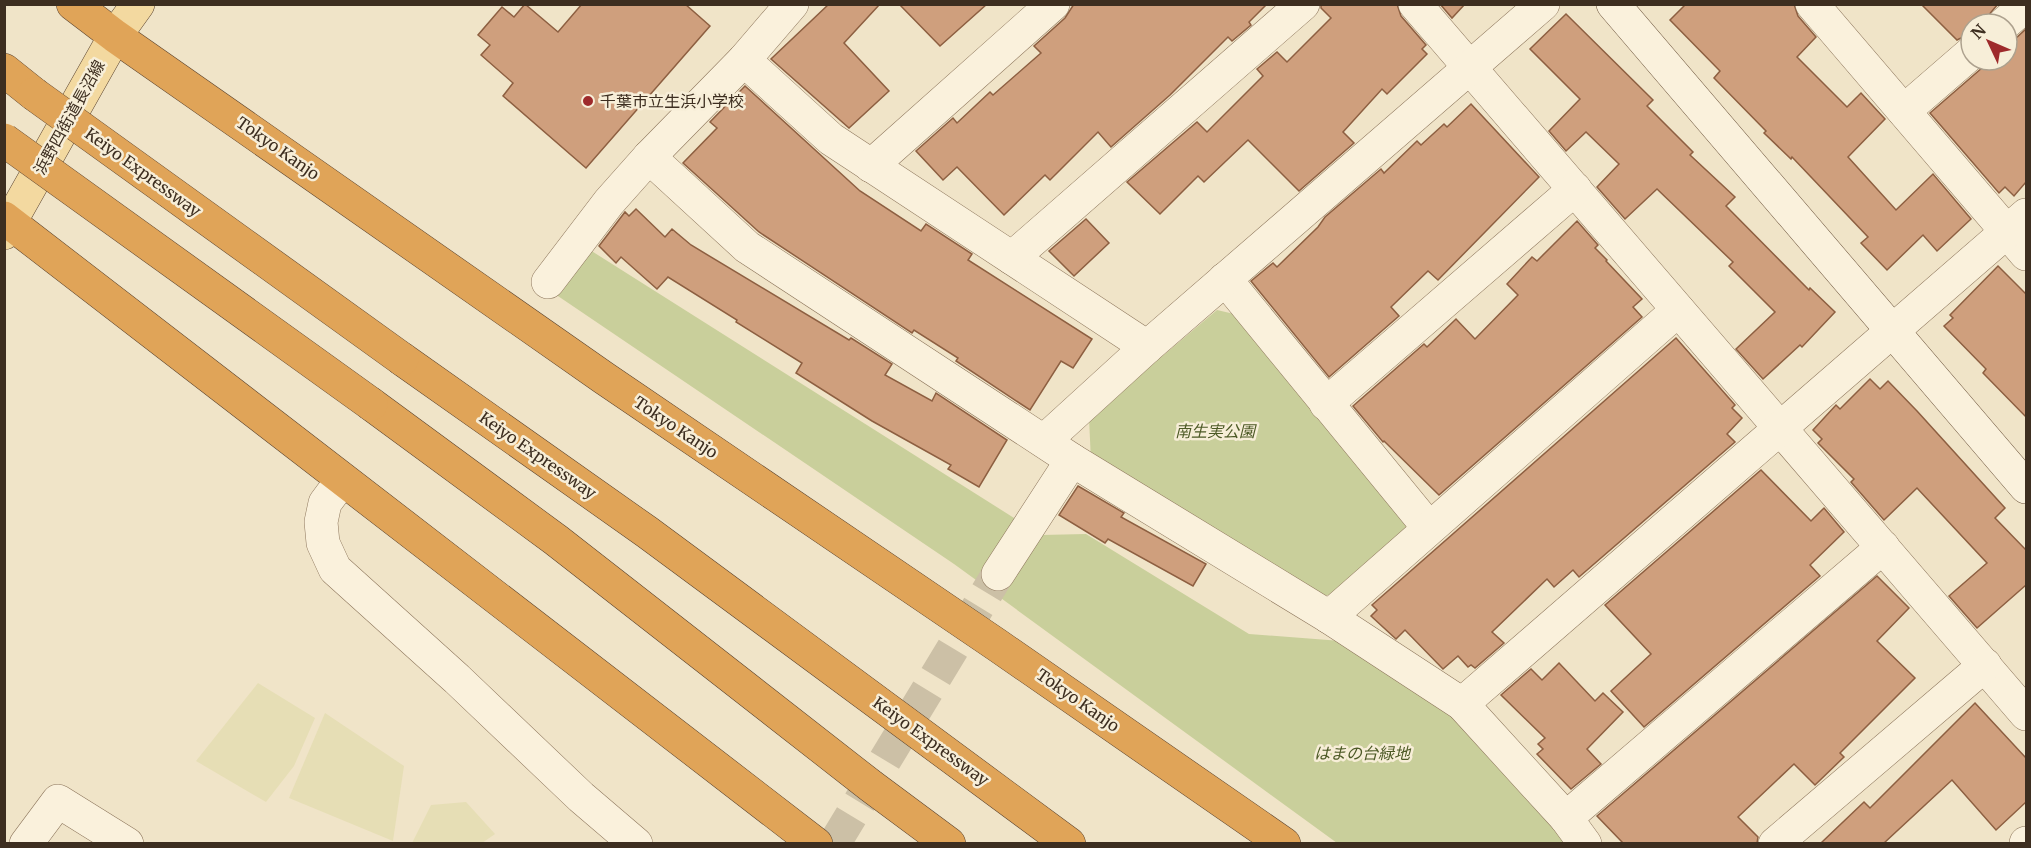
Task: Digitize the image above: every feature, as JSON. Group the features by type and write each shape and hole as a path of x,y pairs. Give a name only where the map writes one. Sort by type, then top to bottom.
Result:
{"highway":[{"name":"Tokyo Kanjo","path":"73,4 115,36 604,378 1284,843"},
{"name":"Keiyo Expressway","path":"4,70 402,359 647,532 1069,843"},
{"path":"4,140 556,540 871,786 949,843"},
{"path":"7,225 816,843"}],"main road":[{"name":"浜野四街道長沼線","path":"7,225 115,36 138,4"}],"street":[{"path":"548,282 609,202 649,157 744,60 792,4"},
{"path":"871,166 1053,4"},
{"path":"1012,258 1303,4"},
{"path":"1415,4 2026,714"},
{"path":"1044,441 1147,347 1543,4"},
{"path":"1612,4 2026,487"},
{"path":"1462,704 1892,331 2020,234 1904,111 1812,4"},
{"path":"744,60 831,139 1147,347"},
{"path":"1904,111 1959,63"},
{"path":"649,157 747,247 1072,460 1329,617 1462,704 1575,831 1883,547"},
{"path":"1326,404 1575,189"},
{"path":"1225,279 1429,528"},
{"path":"1329,617 1678,309"},
{"path":"998,574 1072,460"},
{"path":"342,480 324,503 321,522 323,543 335,569 457,679 581,797 636,843"},
{"path":"1775,843 1984,665"},
{"path":"27,843 58,801 127,843"}],"shaded area":[{"path":"258,683 315,718 294,766 266,802 196,761"},
{"path":"325,713 404,766 393,841 289,798"},
{"path":"466,802 495,834 482,843 412,843 431,805"}],"green space":[{"name":"はまの台緑地","path":"590,250 1041,535 1086,534 1249,634 1354,642 1453,708 1576,843 1337,843 954,564 552,292"},
{"name":"南生実公園","path":"1217,310 1234,314 1407,511 1407,531 1342,592 1314,598 1091,461 1089,418"}],"building":[{"path":"525,4 558,32 582,4 685,4 710,26 586,168 503,96 513,83 481,55 490,45 478,35 502,7 514,17"},
{"path":"829,4 880,4 844,43 889,91 849,128 771,59"},
{"path":"899,4 987,4 940,46"},
{"path":"1074,4 1267,4 1249,22 1251,25 1232,41 1228,37 1170,95 1111,147 1098,132 1050,180 1045,175 1004,215 957,167 943,180 916,151 953,118 957,123 990,92 993,95 1041,53 1034,46 1065,18"},
{"path":"1321,4 1397,4 1401,16 1426,45 1422,49 1427,54 1387,94 1382,89 1343,132 1354,143 1299,191 1248,140 1204,182 1198,176 1160,214 1127,182 1197,122 1207,132 1263,76 1257,69 1277,52 1287,62 1331,18 1321,8"},
{"path":"1440,4 1465,4 1452,18"},
{"path":"1686,4 1794,4 1798,16 1816,37 1797,57 1847,107 1861,93 1885,119 1848,157 1896,210 1933,174 1971,219 1937,251 1923,235 1887,270 1861,243 1868,237 1792,157 1791,159 1764,133 1766,131 1714,78 1720,71 1670,20"},
{"path":"1921,4 1998,4 1991,12 1959,12 1959,39 1957,40"},
{"path":"1566,14 1653,100 1647,106 1693,152 1690,155 1735,197 1726,206 1809,290 1810,288 1835,312 1802,347 1800,345 1763,379 1736,349 1775,312 1729,266 1733,262 1657,189 1625,219 1597,187 1619,164 1586,132 1566,151 1549,131 1580,99 1530,49"},
{"path":"2026,29 2026,182 2014,196 2005,187 1999,193 1930,113 1977,72 2019,72 2019,35"},
{"path":"745,86 860,191 921,231 926,224 972,254 968,260 1092,339 1073,368 1061,361 1030,410 956,361 958,358 914,330 912,333 759,232 683,163 717,128 710,122"},
{"path":"1471,104 1539,177 1438,280 1428,271 1391,307 1399,316 1329,377 1251,281 1273,263 1277,267 1318,227 1325,217 1381,169 1384,173 1417,141 1421,145 1444,124 1447,127"},
{"path":"636,209 665,237 672,229 691,245 892,364 885,375 932,401 936,393 1007,440 979,487 948,469 951,465 872,421 796,373 802,363 668,277 657,289 621,257 616,263 599,246 625,212 629,216"},
{"path":"1086,219 1109,243 1074,276 1049,251"},
{"path":"1577,221 1598,245 1595,248 1642,299 1633,307 1642,317 1439,495 1383,442 1353,406 1424,344 1427,347 1456,319 1475,339 1518,295 1507,284 1532,257 1537,261"},
{"path":"1998,266 2026,294 2026,417 1983,373 1986,369 1944,326 1953,318 1950,315"},
{"path":"1676,338 1735,405 1732,408 1742,418 1727,434 1735,442 1579,577 1573,570 1554,587 1547,579 1492,632 1504,643 1475,668 1471,665 1468,667 1458,656 1443,669 1405,630 1396,639 1371,616 1377,610 1372,605"},
{"path":"1870,379 1880,389 1888,381 1917,411 2005,508 1995,518 2026,550 2026,585 1977,628 1949,596 1987,563 1917,488 1884,520 1851,482 1854,479 1818,443 1822,439 1813,430 1836,405 1840,409"},
{"path":"1761,470 1811,521 1824,508 1844,532 1810,565 1820,576 1644,727 1611,691 1651,654 1605,605"},
{"path":"1078,486 1124,513 1121,517 1206,564 1193,586 1108,539 1105,543 1059,515"},
{"path":"1877,576 1909,608 1877,641 1915,678 1840,753 1844,757 1815,785 1794,764 1738,817 1758,837 1757,843 1623,843 1597,816"},
{"path":"1559,663 1595,701 1603,693 1623,712 1587,749 1601,764 1571,789 1537,754 1543,749 1538,744 1545,738 1501,695 1531,669 1542,680"},
{"path":"1975,703 2026,758 2026,802 1996,830 1952,780 1884,843 1821,843 1864,802 1870,808"}],"tunnel":[{"path":"834,844 998,574"}],"place":[{"name":"千葉市立生浜小学校","path":"588,101"}]}
